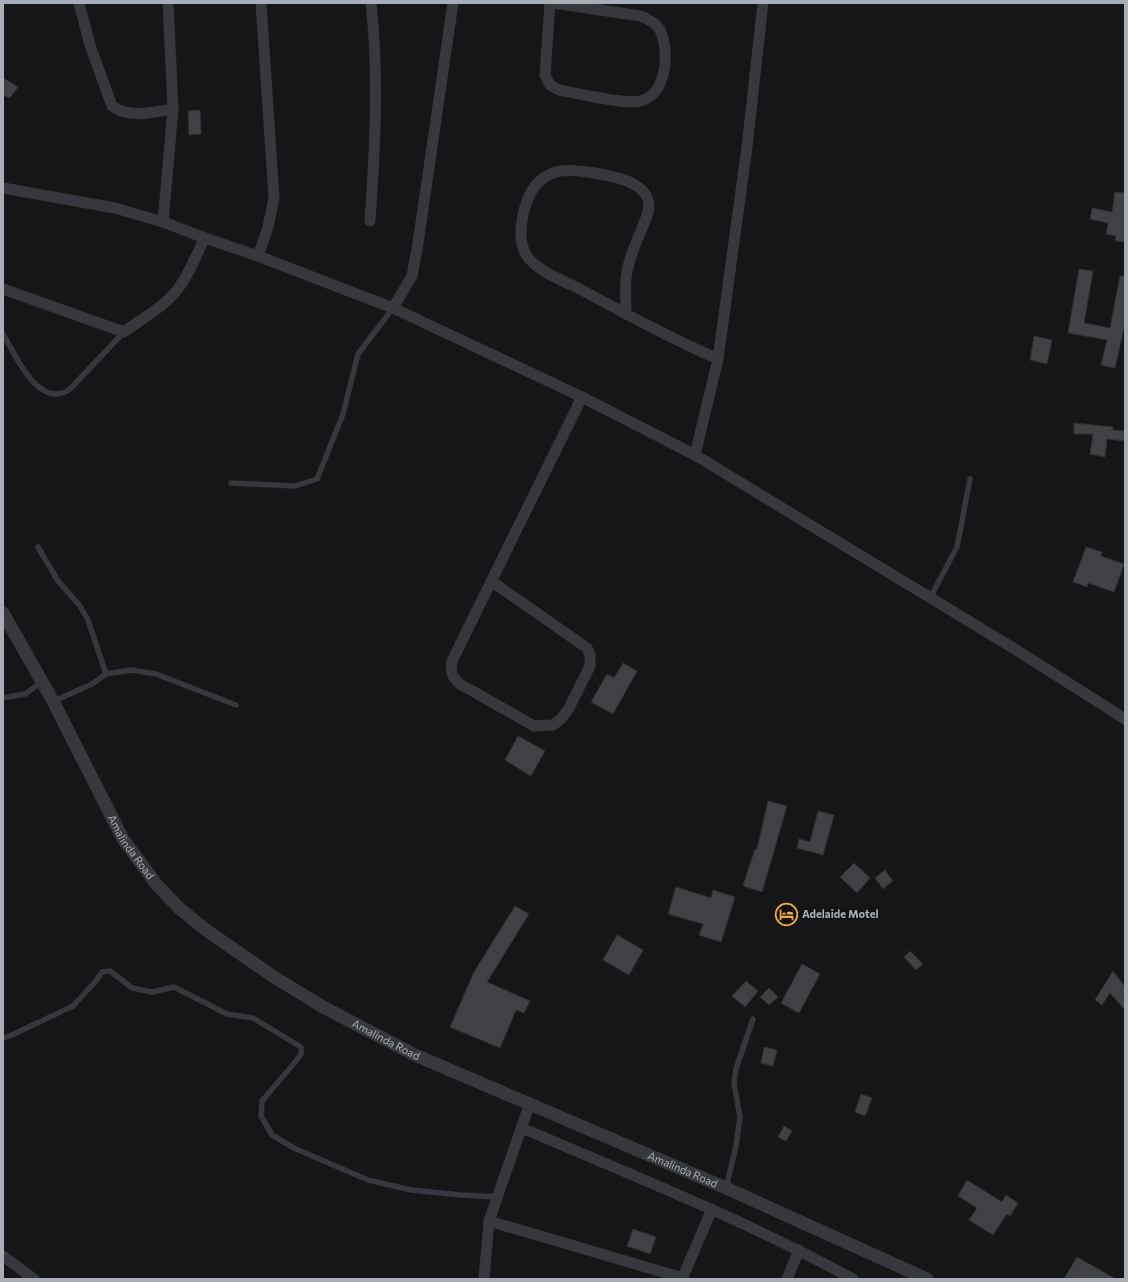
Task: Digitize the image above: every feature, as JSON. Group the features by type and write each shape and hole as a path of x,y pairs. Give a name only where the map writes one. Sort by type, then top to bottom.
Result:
{"street":[{"path":"79,3 90,45 112,106 120,112 130,114 173,109"},
{"path":"163,222 173,109 168,3"},
{"path":"258,256 268,227 274,198 261,3"},
{"path":"370,221 375,142 376,83 371,3"},
{"path":"393,308 412,276 453,3"},
{"path":"551,3 641,16 652,21 660,29 664,42 665,66 656,92 648,99 640,102 625,101 559,90 550,85 545,75 551,3"},
{"path":"695,455 718,359 747,147 763,3"},
{"path":"626,314 626,277 629,262 648,211 649,202 645,192 634,184 594,173 573,170 553,172 538,182 526,199 521,224 521,242 527,257 540,268 626,314 675,340 718,359"},
{"path":"3,188 115,208 163,222 258,256 393,308 582,398 695,455 1018,651 1125,719"},
{"path":"3,289 124,332 169,299 177,290 205,238"},
{"path":"491,581 587,648 590,656 590,666 569,708 561,719 553,725 534,726 460,684 454,679 450,670 452,661 491,581 582,398"},
{"name":"Amalinda Road","path":"3,613 53,701 123,839 157,885 179,908 206,930 261,968 330,1011 415,1055 468,1079 530,1103 726,1188 927,1279"},
{"path":"484,1279 489,1221 530,1103"},
{"path":"522,1128 712,1209 799,1250 853,1279"},
{"path":"489,1221 683,1279 712,1209"},
{"path":"788,1279 799,1250"},
{"path":"3,1256 34,1279"}],"lane":[{"path":"231,483 295,486 317,479 343,414 358,354 393,308"},
{"path":"3,334 35,386 53,395 61,395 69,390 124,332"},
{"path":"930,598 957,547 970,479"},
{"path":"38,547 58,581 80,606 88,620 106,674"},
{"path":"53,701 92,684 106,674 132,670 156,674 236,704"},
{"path":"4,696 25,694 42,682"},
{"path":"3,1038 12,1036 73,1006 102,972 110,971 132,988 152,992 174,987 227,1014 253,1018 301,1047 301,1054 296,1062 262,1100 261,1116 272,1136 368,1180 411,1190 498,1197"},
{"path":"726,1188 736,1146 740,1118 734,1083 736,1069 753,1019"}],"building":[{"path":"3,78 18,87 10,98 3,95"},
{"path":"200,110 201,134 189,135 188,111"},
{"path":"1115,192 1125,193 1125,242 1115,241 1116,236 1106,234 1108,223 1090,219 1092,208 1112,212"},
{"path":"1079,269 1093,271 1084,323 1110,328 1120,276 1125,276 1125,323 1115,368 1101,365 1107,340 1068,333"},
{"path":"1034,336 1052,340 1047,364 1030,360"},
{"path":"1074,423 1113,427 1113,430 1125,431 1125,441 1107,439 1105,457 1090,454 1093,434 1074,434"},
{"path":"1086,547 1102,552 1101,556 1124,564 1114,592 1088,583 1087,587 1073,582"},
{"path":"623,663 637,671 613,714 591,702 607,674 614,678"},
{"path":"518,736 545,751 531,776 505,760"},
{"path":"768,801 787,806 762,892 743,886 755,849 757,849"},
{"path":"818,811 834,815 823,855 797,848 799,839 810,842"},
{"path":"854,863 870,878 857,893 840,877"},
{"path":"885,870 893,881 883,889 875,878"},
{"path":"676,887 711,898 713,890 735,897 721,942 699,935 703,924 668,914"},
{"path":"515,906 529,914 487,982 530,1001 524,1013 516,1010 500,1048 450,1027 474,972"},
{"path":"617,935 643,950 629,975 603,960"},
{"path":"910,951 923,964 916,970 904,957"},
{"path":"802,964 820,974 799,1013 781,1003"},
{"path":"1113,971 1125,987 1125,1010 1110,993 1102,1005 1095,1000"},
{"path":"746,981 758,991 745,1007 732,996"},
{"path":"769,988 778,997 769,1005 760,997"},
{"path":"764,1047 777,1050 773,1066 761,1063"},
{"path":"861,1094 872,1098 865,1116 855,1112"},
{"path":"784,1126 792,1131 786,1141 778,1137"},
{"path":"967,1180 1002,1202 1006,1195 1018,1203 1010,1216 1007,1214 993,1235 969,1220 977,1208 958,1196"},
{"path":"633,1229 656,1237 650,1254 627,1246"},
{"path":"1077,1257 1116,1279 1064,1279"}],"place":[{"name":"Adelaide Motel","path":"787,914"}]}
